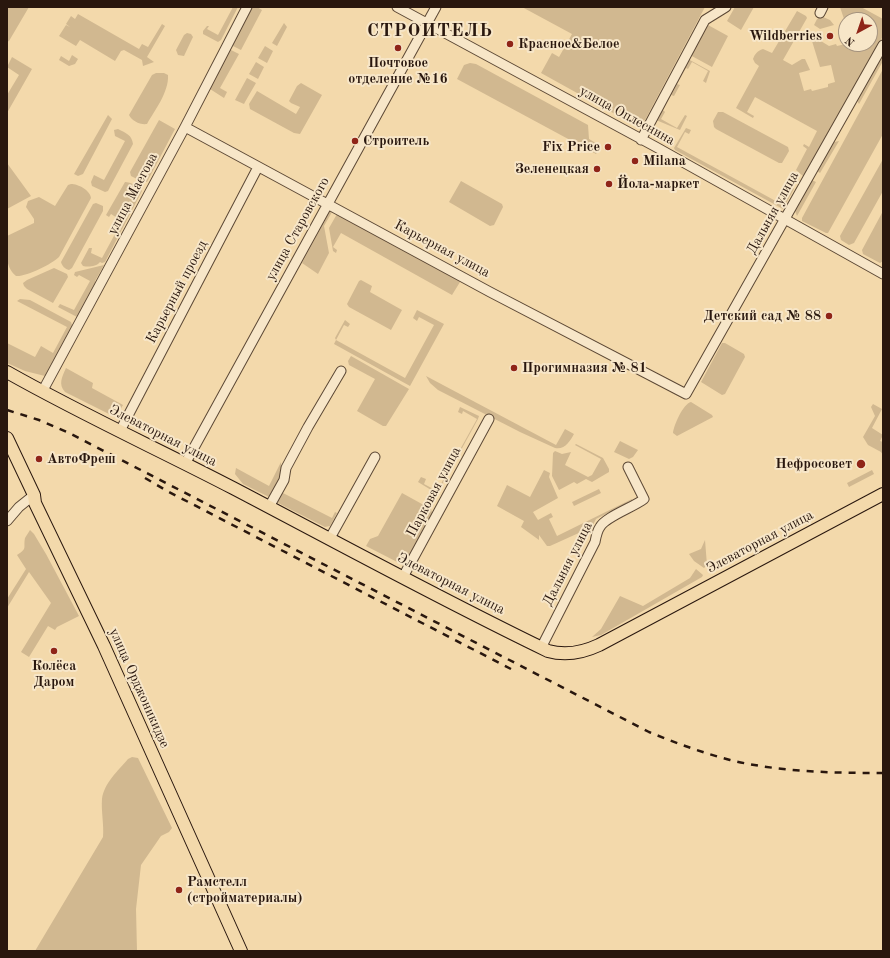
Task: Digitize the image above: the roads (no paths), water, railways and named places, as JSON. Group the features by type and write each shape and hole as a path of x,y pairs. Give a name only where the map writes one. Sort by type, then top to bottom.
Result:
{"main road":[{"name":"Элеваторная улица","path":"7,372 42,392 551,652 567,654 579,652 599,645 883,494"},
{"name":"улица Орджоникидзе","path":"7,438 34,495 35,503 104,646 241,951"}],"street":[{"name":"улица Маегова","path":"42,392 185,127 247,7"},
{"name":"улица Оплеснина","path":"397,7 642,140 883,274"},
{"name":"улица Старовского","path":"185,464 436,7"},
{"path":"642,140 705,20 726,7"},
{"name":"Дальняя улица","path":"686,394 883,45"},
{"name":"Карьерная улица","path":"185,127 508,301 686,394"},
{"name":"Карьерный проезд","path":"120,431 258,167"},
{"path":"269,507 284,480 286,468 341,371"},
{"name":"Парковая улица","path":"403,577 489,419"},
{"path":"330,538 375,457"},
{"name":"Дальняя улица","path":"541,648 595,542 600,526 614,515 638,504 644,499 628,467"},
{"path":"7,521 18,507 34,495"}],"railway":[{"path":"7,410 39,420 69,433 649,732 710,754 749,764 806,771 883,773"},
{"path":"145,478 169,492 511,669"}],"place":[{"name":"Wildberries","path":"830,36"},
{"name":"Красное&Белое","path":"510,44"},
{"name":"Почтовое отделение №16","path":"398,48"},
{"name":"Строитель","path":"355,141"},
{"name":"Fix Price","path":"608,147"},
{"name":"Milana","path":"635,161"},
{"name":"Зеленецкая","path":"597,169"},
{"name":"Йола-маркет","path":"609,184"},
{"name":"Детский сад № 88","path":"829,316"},
{"name":"Прогимназия № 81","path":"514,368"},
{"name":"АвтоФреш","path":"39,459"},
{"name":"Нефросовет","path":"861,464"},
{"name":"Колёса Даром","path":"54,651"},
{"name":"Рамстелл (стройматериалы)","path":"179,890"}],"district":[{"name":"СТРОИТЕЛЬ","path":"430,31"}]}
